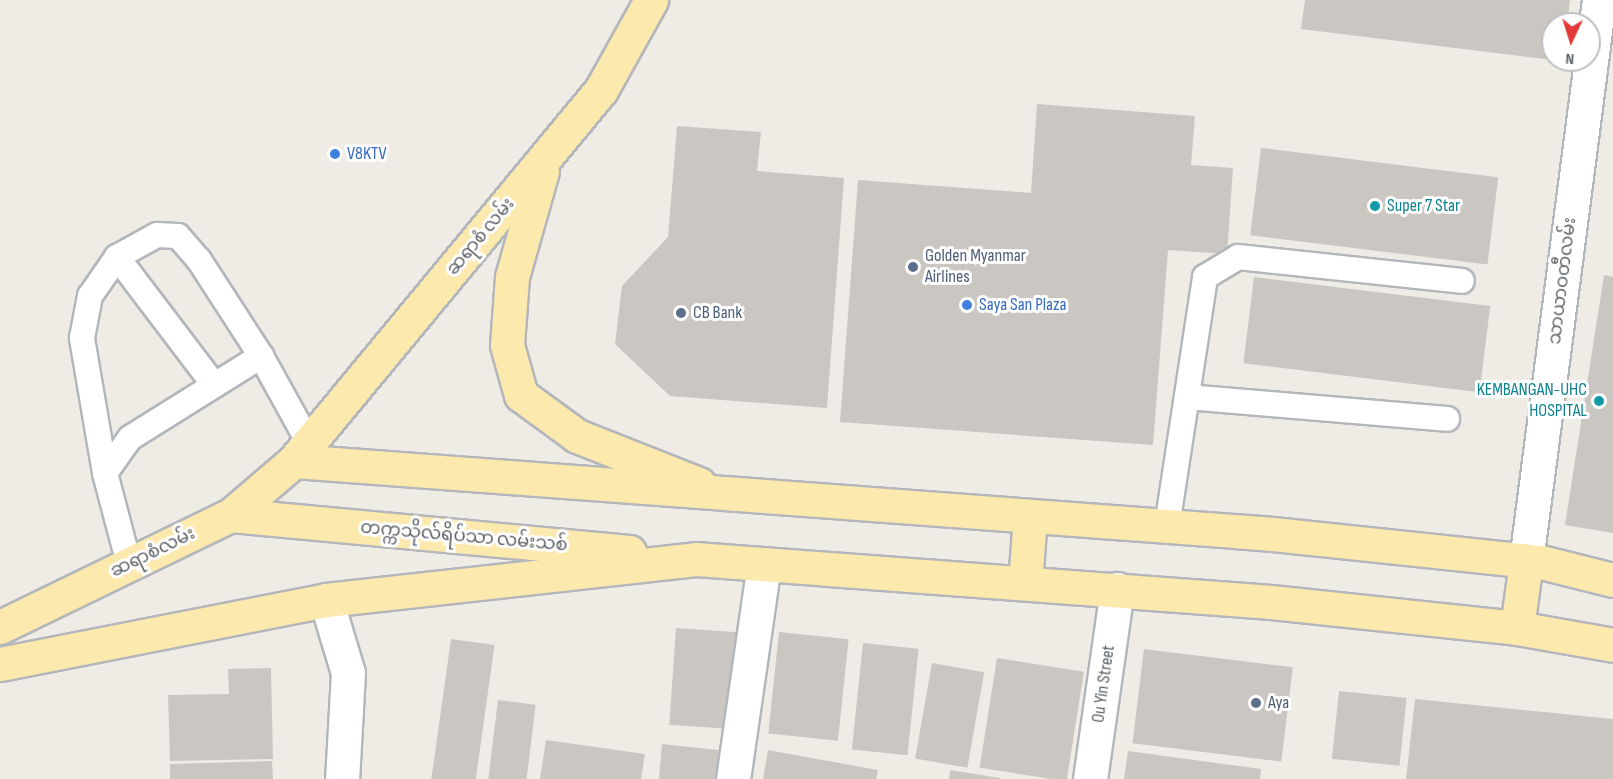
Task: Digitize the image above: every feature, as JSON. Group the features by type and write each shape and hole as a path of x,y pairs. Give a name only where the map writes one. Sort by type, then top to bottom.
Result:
{"main road":[{"name":"ဆရာစံ လမ်း","path":"302,452 601,90 642,3"},
{"path":"545,160 512,277 507,345 520,395 577,436 732,496"},
{"path":"302,452 732,496 1167,526 1526,561 1613,580"},
{"name":"ဆရာစံလမ်း","path":"0,627 231,515 302,452"},
{"name":"တက္ကသိုလ်ရိပ်သာ လမ်းသစ်","path":"231,515 696,559"},
{"path":"1025,582 1030,516"},
{"path":"0,664 326,600 696,559 1117,589 1517,628 1613,645"},
{"path":"1517,628 1526,561"}],"street":[{"name":"သာယာဝတီလမ်း","path":"1526,561 1599,0"},
{"path":"733,779 764,564"},
{"name":"Ou Yin Street","path":"1090,779 1117,589"},
{"path":"326,600 348,673 342,779"}],"lane":[{"path":"129,564 105,473 82,338 90,296 117,257 157,235 178,237 200,260 261,356 302,452"},
{"path":"117,257 214,385"},
{"path":"1167,526 1205,277 1238,257 1462,281"},
{"path":"105,473 130,438 261,356"},
{"path":"1187,397 1447,419"}],"building":[{"path":"1305,0 1570,0 1568,12 1541,12 1541,59 1301,29"},
{"path":"1037,104 1195,116 1191,165 1233,168 1227,254 1168,250 1153,445 840,422 858,180 1031,193"},
{"path":"677,126 761,132 757,171 844,178 827,408 670,396 615,344 622,286 668,237"},
{"name":"Super 7 Star","path":"1261,148 1498,177 1487,264 1250,235"},
{"name":"KEMBANGAN-UHC HOSPITAL","path":"1604,275 1613,277 1613,533 1565,525"},
{"path":"1254,277 1490,306 1480,392 1243,363"},
{"path":"676,628 738,632 731,729 669,725"},
{"path":"779,632 849,639 838,741 768,733"},
{"path":"451,639 495,645 476,779 431,779"},
{"path":"863,643 919,649 908,755 852,749"},
{"path":"1144,649 1293,667 1281,762 1132,743"},
{"path":"997,658 1084,672 1067,779 1051,779 980,768"},
{"path":"932,663 984,672 967,768 915,759"},
{"path":"271,668 273,759 170,761 168,695 229,694 228,669"},
{"path":"1339,691 1407,698 1400,766 1332,759"},
{"path":"1415,699 1613,719 1613,779 1406,779"},
{"path":"498,700 536,705 527,779 488,779"},
{"path":"546,740 645,754 641,779 540,779"},
{"path":"662,744 719,750 716,779 659,779"},
{"path":"768,750 878,770 876,779 763,779"},
{"path":"1128,751 1261,769 1260,779 1124,779"},
{"path":"272,761 273,779 170,779 170,764"},
{"path":"950,770 1000,778 1000,779 949,779"}],"place":[{"name":"V8KTV","path":"335,154"},
{"name":"Super 7 Star","path":"1375,206"},
{"name":"Golden Myanmar Airlines","path":"913,267"},
{"name":"Saya San Plaza","path":"967,305"},
{"name":"CB Bank","path":"681,313"},
{"name":"KEMBANGAN-UHC HOSPITAL","path":"1599,401"},
{"name":"Aya","path":"1256,703"}]}
